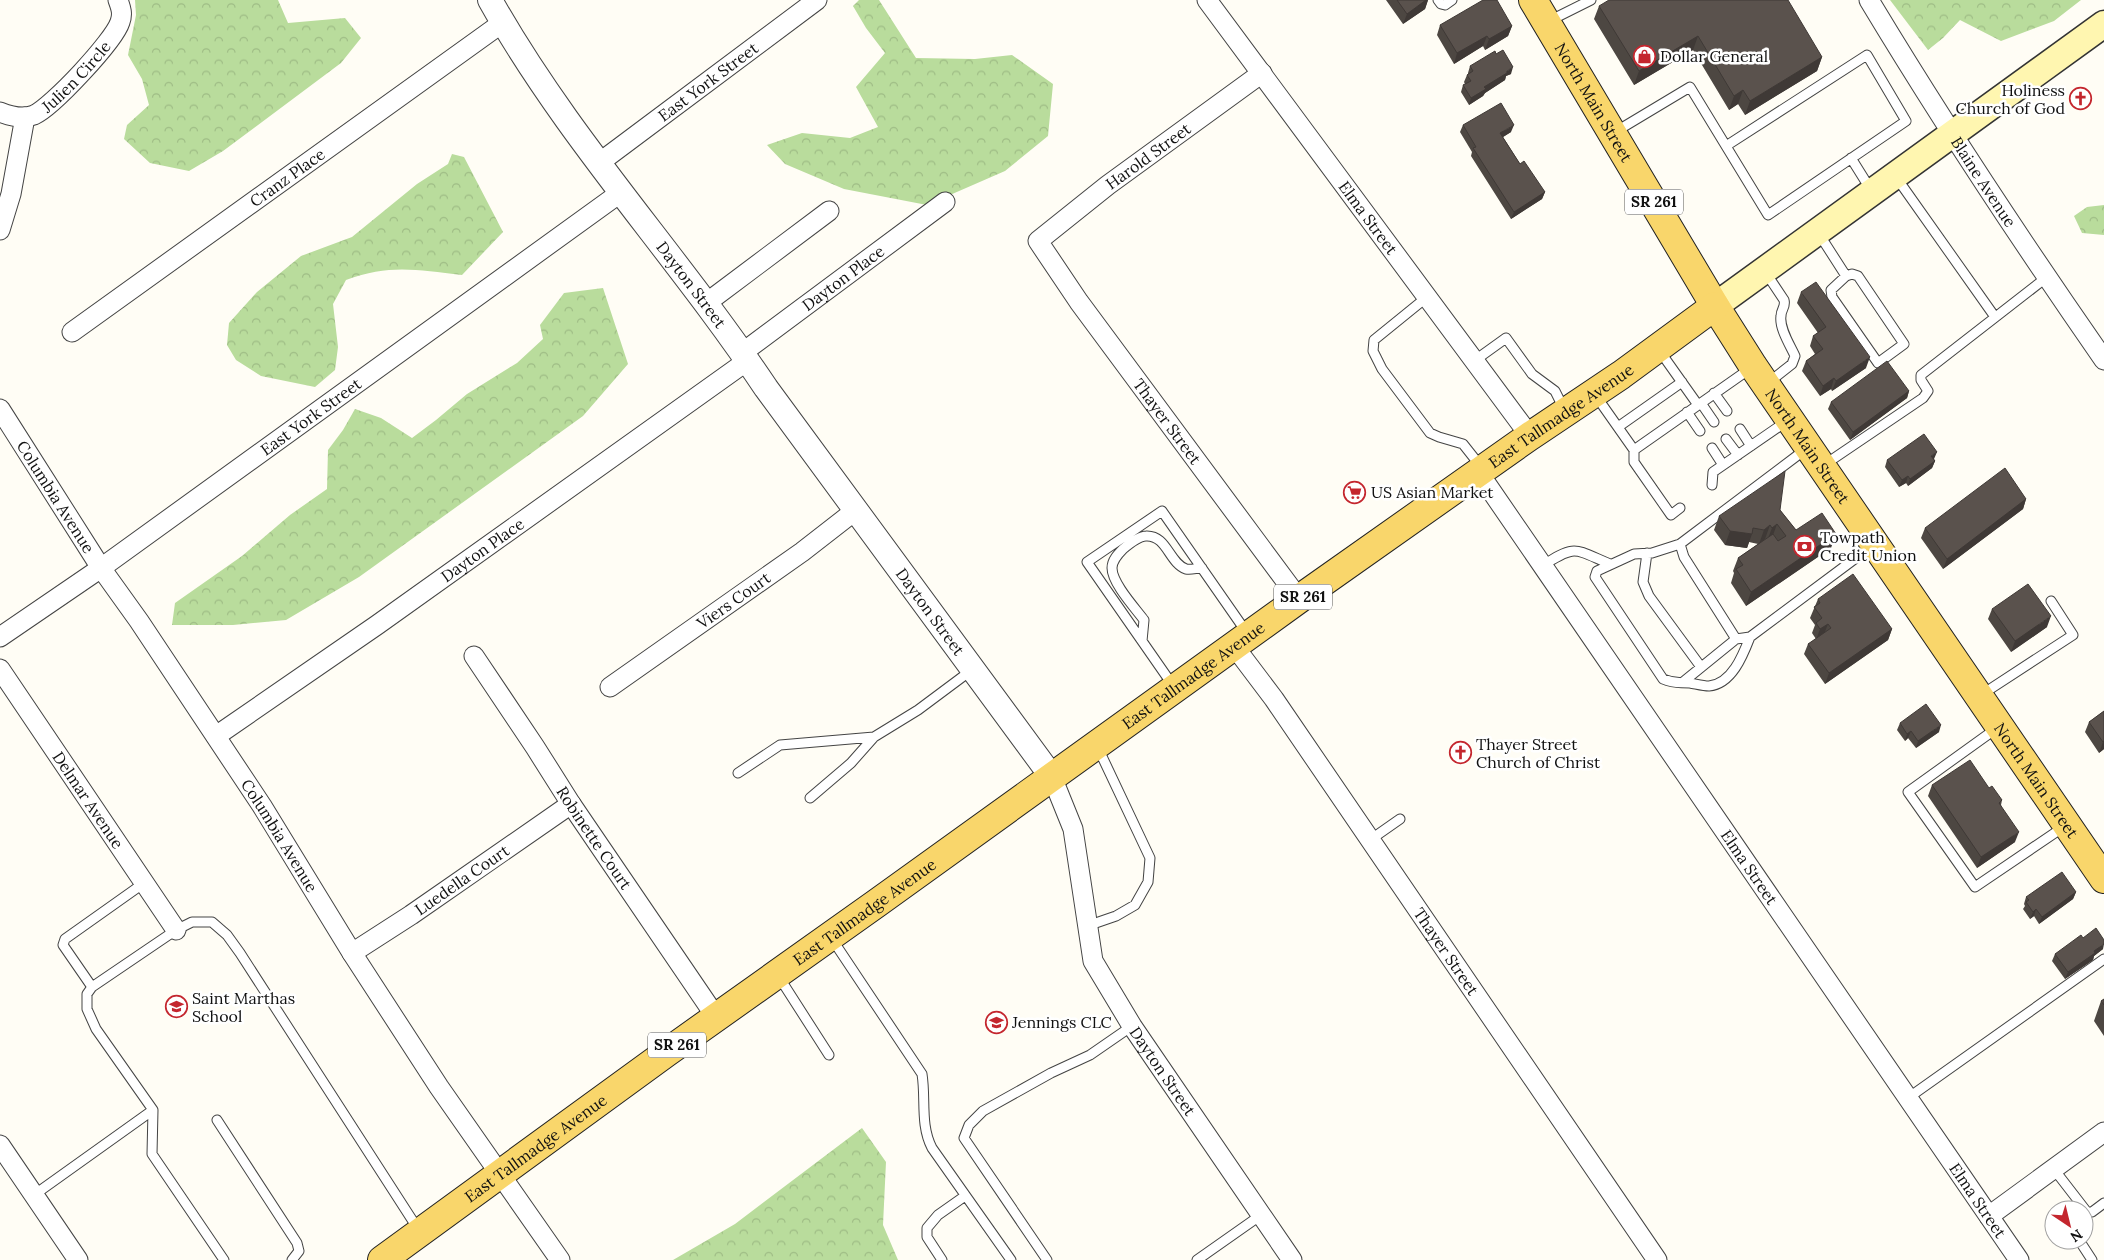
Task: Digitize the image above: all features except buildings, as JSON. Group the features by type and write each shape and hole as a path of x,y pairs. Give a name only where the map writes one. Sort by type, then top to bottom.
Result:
{"main road":[{"name":"North Main Street","path":"1540,11 1715,306 1760,376 2104,878"},
{"name":"East Tallmadge Avenue","path":"382,1260 499,1173 1299,599 1658,348 2104,24"}],"street":[{"name":"Julien Circle","path":"0,112 25,117 35,114 56,99 117,29 122,12 118,0"},
{"name":"Dayton Street","path":"490,0 502,23 554,101 620,194 745,357 1052,776 1073,829 1093,961 1132,1026 1261,1215 1288,1259"},
{"name":"East York Street","path":"599,163 816,0"},
{"name":"Elma Street","path":"1208,0 1530,436"},
{"name":"Blaine Avenue","path":"1869,0 1951,134 2104,360"},
{"name":"Cranz Place","path":"72,332 502,23"},
{"name":"Harold Street","path":"1038,242 1108,185 1262,74"},
{"path":"0,230 11,194 25,117"},
{"name":"East York Street","path":"0,637 101,568 620,194"},
{"name":"Dayton Place","path":"216,736 377,625 745,357 945,202"},
{"path":"705,304 829,212"},
{"name":"Thayer Street","path":"1038,242 1079,302 1299,599"},
{"name":"Columbia Avenue","path":"0,409 101,568 262,806 352,953 438,1087 560,1260"},
{"name":"Elma Street","path":"1481,471 1542,566 2019,1260"},
{"name":"Viers Court","path":"610,688 802,552 856,510"},
{"name":"Thayer Street","path":"1242,640 1274,699 1657,1260"},
{"name":"Robinette Court","path":"474,656 571,804 716,1017"},
{"name":"Delmar Avenue","path":"0,670 176,930"},
{"name":"Luedella Court","path":"352,953 411,915 571,804"},
{"path":"1989,1216 2053,1168 2102,1138"},
{"path":"0,1145 78,1260"}],"lane":[{"path":"1438,0 1440,4 1445,5 1452,0"},
{"path":"1540,11 1591,0"},
{"path":"1613,133 1690,87 1768,215 1906,121 1867,55 1726,146"},
{"path":"1851,158 1872,192"},
{"path":"1895,175 1995,317"},
{"path":"1818,231 1846,276"},
{"path":"1634,450 1714,393 1792,364 1795,356 1782,324 1781,315 1785,304 1784,300 1764,270"},
{"path":"1852,274 1858,276 1904,344 1878,363 1832,297 1831,290 1846,276 1852,274"},
{"path":"1750,637 1736,639 1683,682 1676,684 1663,679 1595,577 1597,571 1634,554 1647,553 1680,544 1815,457 1923,398 1928,391 1921,380 1921,374 2047,277"},
{"path":"1427,297 1374,340 1373,351 1382,369 1430,433 1463,444 1481,471"},
{"path":"1474,361 1506,338 1532,374 1555,391 1566,412"},
{"path":"1658,348 1714,422"},
{"path":"1618,427 1682,382"},
{"path":"1594,393 1634,450 1634,462 1671,515 1680,508"},
{"path":"1714,393 1727,411"},
{"path":"1687,412 1700,431"},
{"path":"1712,485 1714,472 1789,420"},
{"path":"1740,429 1751,446"},
{"path":"1726,438 1738,455"},
{"path":"1712,448 1724,465"},
{"path":"1175,689 1087,562 1162,511 1202,568 1242,640"},
{"path":"1142,641 1144,620 1116,581 1112,568 1115,557 1129,544 1145,535 1156,538 1166,547 1177,564 1187,569 1202,568"},
{"path":"1680,544 1684,557 1736,639"},
{"path":"1683,682 1710,686 1726,679 1736,667 1750,637 1874,544"},
{"path":"1542,566 1569,550 1578,551 1610,564"},
{"path":"1647,553 1644,582 1649,596 1701,667"},
{"path":"1979,696 2073,635 2051,601"},
{"path":"810,798 851,763 874,736 918,710 973,669"},
{"path":"1999,727 1908,792 1975,887 2067,824"},
{"path":"738,773 780,745 874,736"},
{"path":"1087,926 1116,916 1135,905 1148,882 1150,858 1096,746"},
{"path":"1370,840 1400,819"},
{"path":"92,988 63,944 65,939 144,883"},
{"path":"224,1260 152,1154 153,1110 96,1029 87,1010 87,994 92,988 176,930 192,922 212,922 227,935 348,1118 420,1232"},
{"path":"831,936 922,1074 924,1128 927,1138 1011,1260"},
{"path":"1908,1098 2104,958"},
{"path":"777,974 829,1054"},
{"path":"1047,1260 964,1138 969,1125 983,1111 1051,1073 1090,1055 1132,1026"},
{"path":"34,1195 153,1110"},
{"path":"217,1120 297,1243 299,1251 292,1260"},
{"path":"2053,1168 2074,1200"},
{"path":"942,1260 927,1237 927,1228 938,1215 966,1197"},
{"path":"1197,1260 1261,1215"}],"green space":[{"path":"135,0 278,0 288,23 345,18 361,38 341,63 223,151 189,171 150,163 124,139 127,125 149,105 142,79 128,55 136,15"},
{"path":"859,0 879,0 916,58 975,59 1012,55 1053,84 1048,136 1005,171 927,205 844,189 785,164 767,145 802,133 850,138 878,127 856,87 885,53 866,28 853,6"},
{"path":"1890,0 2081,0 2054,21 2001,41 1960,20 1943,38 1928,50"},
{"path":"452,154 464,157 503,232 462,275 417,270 390,270 346,280 333,304 338,347 335,370 315,387 261,376 236,360 227,345 229,323 257,292 301,256 352,237 417,184 448,164"},
{"path":"2104,205 2104,235 2082,233 2074,216 2087,207"},
{"path":"603,288 628,364 583,416 359,577 286,620 233,625 172,625 175,603 242,556 290,515 327,489 328,450 343,430 355,409 381,418 412,438 467,394 517,363 543,339 540,325 564,293"},
{"path":"862,1128 886,1162 883,1225 898,1260 673,1260 735,1224"}],"place":[{"name":"Dollar General","path":"1644,56"},
{"name":"Holiness Church of God","path":"2081,99"},
{"name":"US Asian Market","path":"1355,492"},
{"name":"Towpath Credit Union","path":"1804,546"},
{"name":"Thayer Street Church of Christ","path":"1460,753"},
{"name":"Saint Marthas School","path":"176,1007"},
{"name":"Jennings CLC","path":"996,1022"}]}
